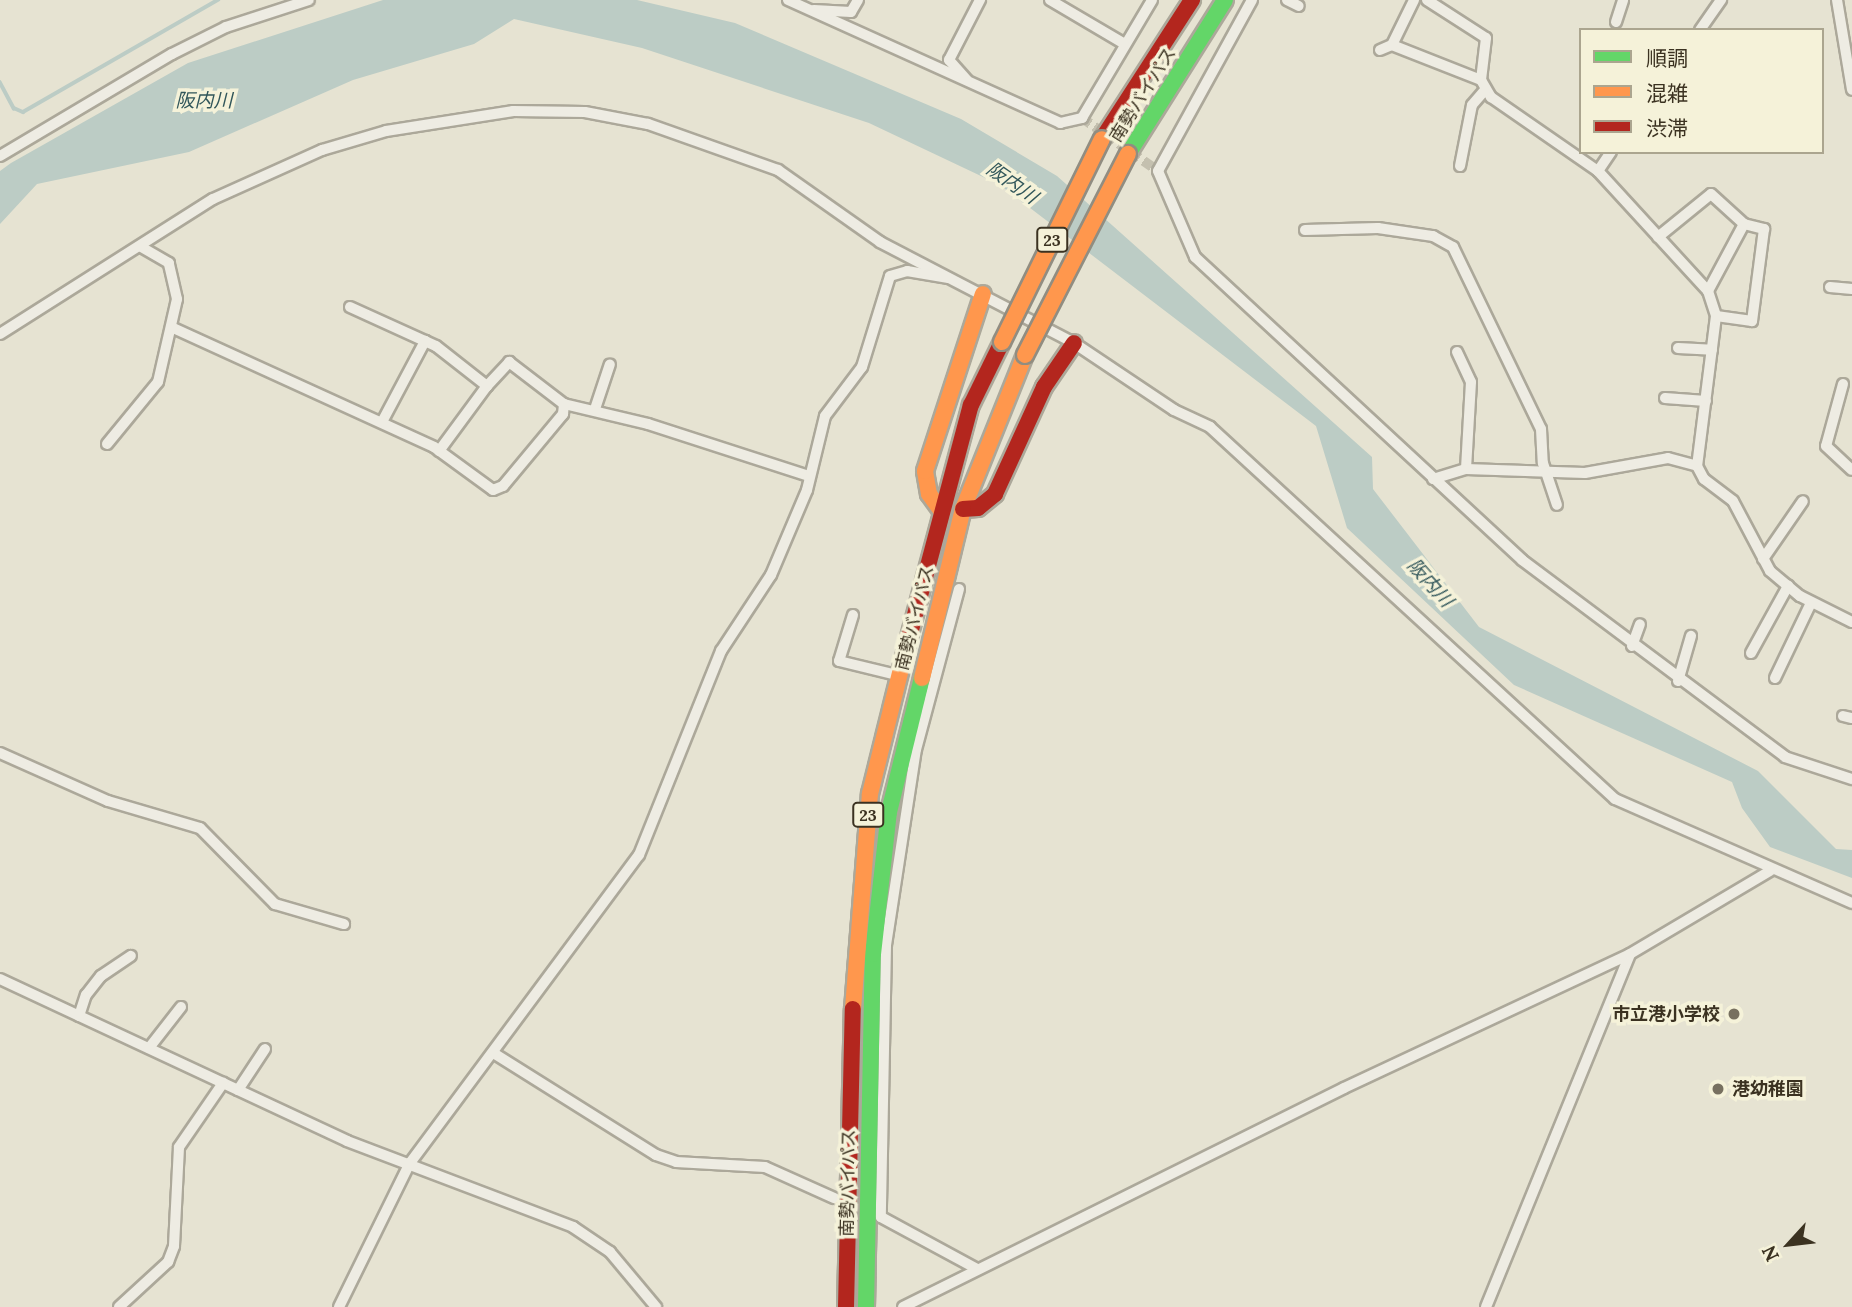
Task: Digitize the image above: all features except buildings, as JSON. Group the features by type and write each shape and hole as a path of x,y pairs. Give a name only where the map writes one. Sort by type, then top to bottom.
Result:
{"highway":[{"name":"南勢バイパス","path":"846,1307 855,938 870,794 897,675 940,509 971,405 1102,139 1192,0"},
{"name":"南勢バイパス","path":"866,1307 873,954 889,812 962,509 1025,355 1128,154 1225,0"},
{"path":"940,509 929,494 925,471 983,294"},
{"path":"962,509 978,508 995,495 1044,387 1074,343"}],"street":[{"path":"0,156 172,54 226,27 309,0"},
{"path":"788,0 1060,123 1082,118 1123,43 1152,0"},
{"path":"807,9 851,12 858,0"},
{"path":"971,85 949,60 980,0"},
{"path":"1050,0 1123,43"},
{"path":"1251,0 1158,171 1167,185 1170,207 1195,257 1522,560 1678,681 1785,757 1852,779"},
{"path":"1287,0 1299,6"},
{"path":"1380,50 1392,45 1414,0"},
{"path":"1427,0 1486,38 1484,85 1472,105 1460,166"},
{"path":"1616,22 1623,0"},
{"path":"1701,28 1721,0"},
{"path":"1837,0 1852,90"},
{"path":"1392,45 1484,85 1598,171 1708,291 1716,316 1697,466 1704,479 1734,501 1763,559 1788,586 1811,603 1852,622"},
{"path":"0,334 117,256 141,247 213,199 322,150 373,135 461,116 585,112 648,124 778,170 880,242 1074,343 1174,410 1210,427 1615,799 1770,871 1852,903"},
{"path":"1598,171 1610,154"},
{"path":"1658,237 1711,194 1744,224 1764,229 1756,312 1752,321 1740,323 1716,316"},
{"path":"1708,291 1744,224"},
{"path":"1305,230 1378,228 1433,236 1452,247 1541,429 1548,474 1557,505"},
{"path":"107,444 158,382 177,299 169,263 141,247"},
{"path":"339,1307 410,1163 495,1054 514,1019 639,855 721,651 771,575 808,476 825,416 862,367 890,276 907,271 950,278"},
{"path":"1830,287 1852,289"},
{"path":"351,307 425,341 487,386"},
{"path":"171,327 382,422 439,451 493,490 503,486 563,414 564,404"},
{"path":"382,422 425,341"},
{"path":"1678,348 1712,350"},
{"path":"1457,352 1471,382 1466,469"},
{"path":"439,451 487,386 509,362 564,404 596,409 808,476"},
{"path":"596,409 610,364"},
{"path":"1843,384 1826,446 1852,470"},
{"path":"1665,397 1706,401"},
{"path":"1433,478 1466,469 1548,474 1608,470 1668,458 1697,466"},
{"path":"1763,559 1803,500"},
{"path":"1751,653 1788,586"},
{"path":"959,589 916,749 886,946 881,1217 977,1269"},
{"path":"1775,678 1811,603"},
{"path":"853,615 839,660 897,675"},
{"path":"1632,646 1640,624"},
{"path":"1678,681 1691,636"},
{"path":"0,753 108,801 201,828 275,904 344,924"},
{"path":"903,1307 1630,954 1770,871"},
{"path":"1486,1307 1630,954"},
{"path":"79,1016 86,995 100,976 131,957"},
{"path":"0,979 348,1142 410,1163 573,1227 610,1252 656,1307"},
{"path":"149,1048 181,1007"},
{"path":"238,1090 265,1049"},
{"path":"495,1054 656,1155 676,1162 765,1167 834,1198"},
{"path":"119,1307 168,1262 174,1245 179,1147 223,1083"}],"water":[{"name":"阪内川","path":"383,0 637,0 735,23 961,119 1057,176 1372,457 1373,489 1479,627 1758,771 1836,849 1852,850 1852,878 1770,847 1742,808 1732,782 1514,685 1347,528 1316,426 1000,185 869,123 642,48 514,19 474,44 353,80 189,152 37,184 0,224 0,171 11,163 188,63"}],"waterway":[{"path":"0,82 14,108 23,112 218,0"}],"tunnel":[{"path":"1082,118 1158,171"}],"traffic: fast":[{"path":"1128,154 1225,0"},
{"path":"866,1307 873,954 889,812 922,678"}],"traffic: slow":[{"path":"1002,342 1102,139"},
{"path":"1025,355 1128,154"},
{"path":"940,509 929,494 925,471 983,294"},
{"path":"922,678 963,509 1025,355"},
{"path":"853,1009 870,794 908,641"}],"traffic: jam":[{"path":"1102,139 1192,0"},
{"path":"908,641 971,405 1002,342"},
{"path":"963,509 978,508 995,494 1044,387 1074,343"},
{"path":"846,1307 853,1009"}],"place":[{"name":"市立港小学校","path":"1734,1014"},
{"name":"港幼稚園","path":"1718,1089"}]}
